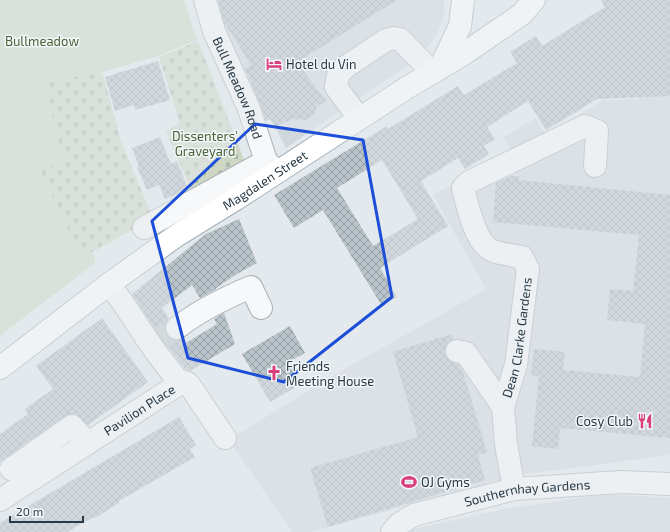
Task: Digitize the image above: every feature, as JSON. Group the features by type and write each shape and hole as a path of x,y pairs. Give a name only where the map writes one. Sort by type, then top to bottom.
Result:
{"main road":[{"path":"437,70 460,26 463,0"},
{"name":"Magdalen Street","path":"0,368 109,284 176,236 236,199 271,166 359,118 462,55 522,14 534,0"}],"street":[{"name":"Bull Meadow Road","path":"205,0 214,31 249,109 271,166"},
{"path":"359,118 336,87 338,76 344,68 386,40 394,38 400,39 437,70"},
{"name":"Dean Clarke Gardens","path":"514,489 506,444 503,407 516,366 528,269 522,257 491,250 481,242 467,206 462,188 469,182 584,126 598,131 595,166"},
{"path":"144,228 271,166"},
{"name":"Pavilion Place","path":"0,500 176,386 177,380 162,338 122,300 109,284"},
{"path":"162,338 187,320 234,294 251,287 261,308"},
{"path":"457,352 466,353 503,407"},
{"path":"177,380 188,383 225,438"},
{"path":"11,469 72,426 88,443"},
{"name":"Southernhay Gardens","path":"392,532 399,524 414,515 514,489 621,482 670,484"}],"highlighted area":[{"path":"255,124 363,140 392,297 284,382 188,358 152,221"}],"shaded area":[{"path":"210,0 443,0 445,10 439,30 428,47 404,68 286,148 211,5"},
{"path":"670,93 670,455 519,475 311,532 292,532 231,443 234,437 322,382 486,289 433,195 513,152 503,138 535,118 546,135 603,100 638,99 638,94"},
{"path":"607,494 670,498 670,532 410,532 413,529 505,509"}],"green space":[{"name":"Bullmeadow","path":"0,0 184,0 197,40 158,56 102,72 44,82 64,163 39,169 79,252 87,255 92,252 96,262 0,336"},
{"name":"Dissenters' Graveyard","path":"198,41 246,165 193,194 166,131 180,123 159,57"},
{"path":"102,72 122,144 153,218 87,255 79,252 39,168 64,163 44,82"}],"building":[{"name":"Hotel du Vin","path":"218,0 397,0 297,62 326,101 317,106 314,114 306,120 292,119 276,127 270,119 266,121 245,69 251,65 224,22"},
{"path":"601,0 670,0 670,96 597,99 546,130 528,101 487,127 495,139 484,146 489,154 465,169 458,158 421,181 448,226 380,268 397,297 382,306 323,210 294,228 274,195 387,126 388,129 458,86 464,95 517,63 510,52 536,36 542,46 605,7","holes":["382,160 418,219 373,246 337,188"]},
{"path":"158,61 170,100 135,110 134,105 115,111 105,77"},
{"path":"160,137 171,164 177,161 188,189 165,199 159,185 147,190 137,167 139,166 132,148"},
{"path":"511,176 519,176 518,180 670,195 670,438 560,428 558,449 532,446 539,376 531,375 534,349 565,352 563,370 640,377 645,324 607,320 610,289 633,291 639,235 493,222 496,183"},
{"path":"239,219 257,263 200,298 192,285 162,308 169,318 165,324 167,335 173,340 183,339 186,343 217,324 214,319 224,313 235,344 190,371 185,369 164,342 132,294 206,234"},
{"path":"102,318 148,382 88,425 76,414 65,416 0,463 0,434 28,414 25,409 53,389 36,366"},
{"name":"Friends Meeting House","path":"290,326 305,353 288,362 301,384 270,402 242,354"},
{"path":"452,334 453,339 448,343 445,349 445,354 449,360 458,364 462,369 487,452 478,455 485,480 328,527 310,468 418,437 393,352"},
{"path":"179,417 196,445 190,449 195,457 119,501 119,503 95,518 94,517 67,532 0,532 0,523"}],"tunnel":[{"path":"159,340 177,328"}],"place":[{"name":"Hotel du Vin","path":"274,64"},
{"name":"Friends Meeting House","path":"274,373"},
{"name":"Cosy Club","path":"645,421"},
{"name":"OJ Gyms","path":"409,482"}]}
